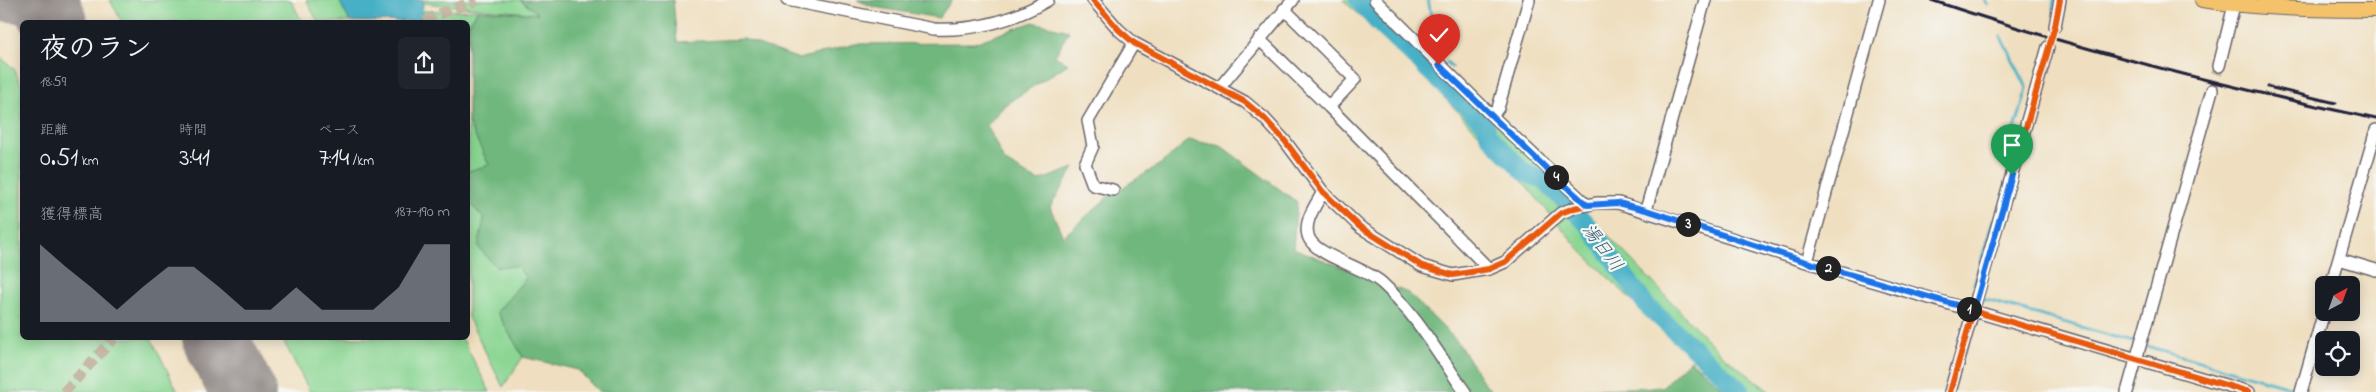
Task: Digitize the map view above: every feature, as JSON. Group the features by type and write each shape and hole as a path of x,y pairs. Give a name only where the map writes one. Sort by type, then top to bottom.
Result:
{"main road":[{"path":"2202,0 2234,5 2303,10 2376,10"}],"street":[{"path":"787,0 934,29 956,30 998,23 1048,0"},
{"path":"1093,0 1119,30 1134,43 1245,102 1264,118 1285,141 1323,192 1360,227 1422,266 1453,275 1489,269 1505,262 1550,221 1561,214 1585,205 1618,203 1646,210 1806,262 2249,392"},
{"path":"1220,88 1258,39 1293,0"},
{"path":"1375,0 1585,205"},
{"path":"1492,116 1498,108 1529,0"},
{"path":"1646,210 1705,0"},
{"path":"1806,262 1879,0"},
{"path":"2056,26 2060,0"},
{"path":"2219,66 2234,5"},
{"path":"1284,9 1355,79 1329,107"},
{"path":"1258,39 1329,107 1489,269"},
{"path":"1114,190 1093,185 1085,164 1093,146 1088,121 1134,43"},
{"path":"1950,392 2048,47"},
{"path":"2127,392 2212,90"},
{"path":"2334,276 2375,137"},
{"path":"1323,192 1308,220 1306,231 1311,242 1321,251 1358,267 1380,281 1400,300 1465,392"},
{"path":"2339,259 2376,270"},
{"path":"2302,390 2321,321"}],"green space":[{"path":"110,0 291,0 301,20 121,20"},
{"path":"306,0 339,0 349,20 317,20"},
{"path":"423,0 520,0 539,14 423,3"},
{"path":"520,0 673,0 677,42 744,39 799,59 855,44 974,43 1033,22 1069,31 1055,56 1068,64 1006,104 987,125 1004,161 1038,181 1074,168 1050,207 1063,237 1109,196 1162,163 1189,140 1221,146 1297,202 1293,248 1408,293 1456,340 1484,383 1493,392 599,392 578,370 523,357 497,312 526,278 517,266 496,267 478,247 484,219 470,203 470,170 489,165 470,126 470,22 478,10 538,14"},
{"path":"857,0 952,0 939,18 874,7"},
{"path":"1343,0 1367,0 1566,191 1719,352 1770,392 1733,392 1676,343 1581,251 1508,164 1432,85"},
{"path":"478,10 470,22 470,20 422,20 423,11"},
{"path":"0,57 14,69 20,82 20,340 152,340 178,392 0,392"},
{"path":"470,126 489,165 470,170"},
{"path":"470,203 526,278 497,312 523,357 503,387 470,321"},
{"path":"283,340 463,340 490,392 310,392"},
{"path":"1690,360 1728,392 1584,392 1583,389 1662,387"}],"water":[{"path":"339,0 423,0 422,20 349,20"}],"waterway":[{"name":"湯日川","path":"1358,0 1376,21 1486,125 1488,135 1524,172 1544,181 1588,225 1647,306 1742,392"},
{"path":"1428,0 1440,55"},
{"path":"1985,0 1987,4"},
{"path":"2053,9 2054,0"},
{"path":"2001,36 2027,88 2012,140 2015,143"},
{"path":"1447,62 1452,67"},
{"path":"1974,285 1993,220"},
{"path":"1983,299 2307,392"}],"taxiway":[{"path":"0,8 19,10 40,20"}],"runway":[{"path":"44,0 54,20"},
{"path":"216,340 243,392"}],"tunnel":[{"path":"428,20 477,0"},
{"path":"2048,47 2055,26"},
{"path":"2212,90 2219,66"},
{"path":"64,392 112,340"}],"railway":[{"path":"1931,0 2041,35 2152,66 2376,119"},
{"path":"2268,87 2336,103"}],"cycle path":[{"path":"1093,0 1119,30 1134,43 1245,102 1264,118 1285,141 1323,192 1360,227 1422,266 1453,275 1489,269 1505,262 1561,213 1596,203 1618,203 1807,262 2249,392"},
{"path":"1950,392 2055,26 2060,0"}],"route":[{"path":"1439,65 1587,205 1618,203 1646,210 1806,262 1974,310 2012,175"}]}
